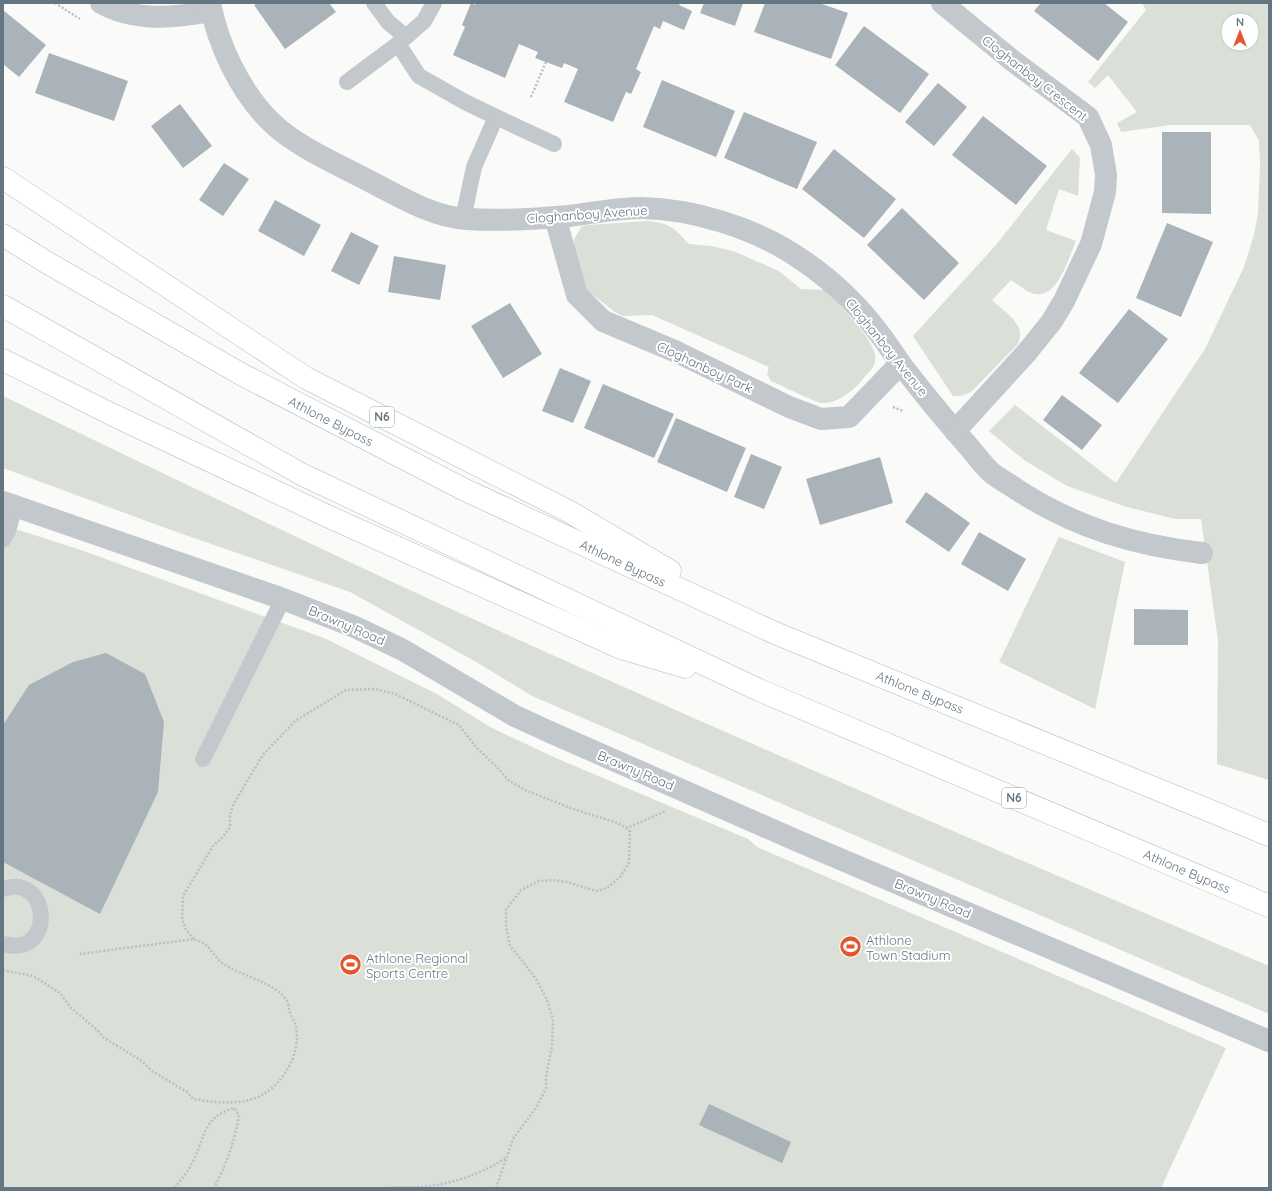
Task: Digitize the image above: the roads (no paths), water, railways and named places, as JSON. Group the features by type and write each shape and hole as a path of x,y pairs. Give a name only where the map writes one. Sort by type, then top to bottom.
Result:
{"highway":[{"name":"N6","path":"3,178 306,378 570,512 775,633"},
{"name":"Athlone Bypass","path":"3,235 46,262 241,374 465,490 775,633 1269,834"},
{"name":"Athlone Bypass","path":"3,306 303,475 759,690 1269,906"},
{"name":"N6","path":"3,360 114,415 311,508 621,648 759,690"}],"street":[{"path":"101,3 131,15 153,18 211,7"},
{"name":"Cloghanboy Crescent","path":"942,3 1013,61 1088,117 1101,145 1106,175 1105,192 1091,244 1064,301 1052,321 1028,351 955,431"},
{"name":"Cloghanboy Avenue","path":"211,7 224,48 236,75 252,99 272,122 301,144 385,189 438,213 463,219 554,217 640,208 676,211 706,217 750,232 792,253 840,289 878,332 900,364 992,473 1043,506 1081,524 1120,538 1161,548 1202,553"},
{"name":"Cloghanboy Park","path":"554,217 577,294 603,321 676,352 789,407 820,419 849,417 900,364"},
{"name":"Brawny Road","path":"9,504 283,599 355,627 384,640 444,672 515,716 800,842 1269,1041"}],"lane":[{"path":"374,3 402,41 419,76 465,102 554,144"},
{"path":"347,82 402,41 424,21 434,3"},
{"path":"463,219 474,166 496,117"},
{"path":"3,540 8,531 9,504"},
{"path":"203,759 283,599"},
{"path":"3,889 18,887 28,891 35,898 42,913 38,932 31,940 22,945 12,946 3,944"}],"place":[{"name":"Athlone Town Stadium","path":"850,947"},
{"name":"Athlone Regional Sports Centre","path":"351,965"}]}
